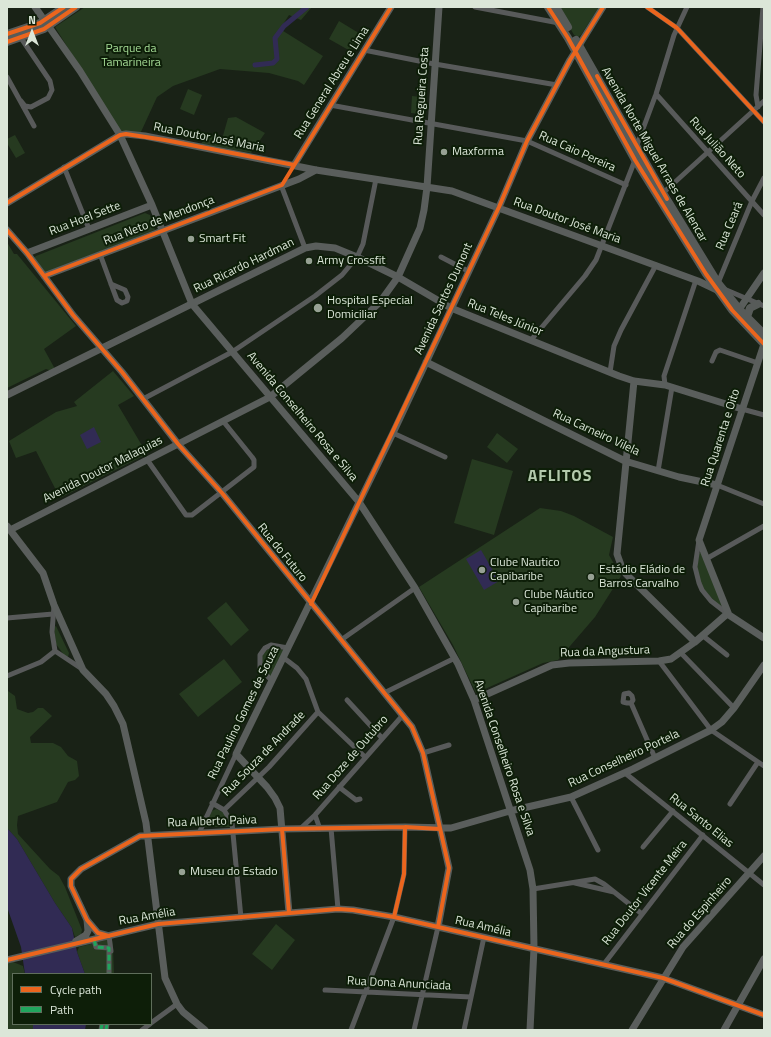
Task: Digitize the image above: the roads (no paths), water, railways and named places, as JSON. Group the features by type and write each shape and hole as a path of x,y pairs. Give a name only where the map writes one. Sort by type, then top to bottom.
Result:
{"main road":[{"path":"7,34 47,23 64,7"},
{"path":"7,42 21,38 76,7"},
{"name":"Avenida Norte Miguel Arraes de Alencar","path":"551,8 637,145 719,287 764,344"},
{"name":"Avenida Norte Miguel Arraes de Alencar","path":"551,8 559,23 577,48 635,160 706,274 719,287"},
{"path":"747,317 750,308 761,305"},
{"name":"Avenida Norte Miguel Arraes de Alencar","path":"738,312 747,317 764,334"}],"street":[{"name":"Avenida Conselheiro Rosa e Silva","path":"35,7 120,135 152,205 192,304 359,502 415,588 455,658 474,700 530,870 533,889 534,948 530,1030"},
{"name":"Rua General Abreu e Lima","path":"294,165 391,7"},
{"name":"Rua Regueira Costa","path":"398,277 420,228 427,187 439,7"},
{"path":"475,7 559,23"},
{"name":"Avenida Santos Dumont","path":"311,604 452,308 468,271 500,207 528,141 577,48 603,7"},
{"path":"647,7 676,28 764,122"},
{"path":"637,145 656,94 676,28 687,7"},
{"path":"758,107 756,95 763,24 763,7"},
{"path":"542,20 547,17 551,8"},
{"path":"20,101 28,107 48,98 52,93 52,87 21,38"},
{"path":"364,50 557,85"},
{"path":"7,77 34,126"},
{"name":"Rua Julião Neto","path":"656,94 764,215"},
{"path":"663,192 764,101"},
{"name":"Rua Caio Pereira","path":"330,105 528,141 626,185"},
{"name":"Rua Doutor José Maria","path":"120,135 126,134 145,136 294,165 308,171 316,170 452,191 500,207 697,281 719,287 761,305"},
{"path":"7,203 120,135"},
{"path":"531,340 585,276 596,260 635,160"},
{"path":"64,168 89,229"},
{"name":"Rua Neto de Mendonça","path":"44,276 281,185 308,171"},
{"name":"Rua Ceará","path":"719,287 752,201 764,178"},
{"path":"143,399 232,352 320,292 342,275 357,257 363,244 376,179"},
{"path":"281,185 305,248"},
{"name":"Rua Hoel Sette","path":"27,253 152,205"},
{"name":"Rua do Futuro","path":"7,230 27,253 73,315 143,399 178,444 222,493 415,733 422,754 449,868 438,927"},
{"name":"Rua Teles Júnior","path":"305,248 316,246 336,248 398,277 452,308 634,381 669,386 742,409"},
{"name":"Rua Ricardo Hardman","path":"7,395 305,248"},
{"path":"100,254 111,284"},
{"path":"441,256 468,271"},
{"path":"610,372 610,362 621,330 656,265"},
{"path":"738,312 764,273"},
{"path":"657,384 664,376 697,281 706,274"},
{"name":"Avenida Doutor Malaquias","path":"9,528 148,460 270,397 342,338 380,302 398,277"},
{"name":"Rua Quarenta e Oito","path":"764,344 699,540 695,567 699,584 711,601 764,638"},
{"path":"712,361 716,352 720,350 758,363"},
{"name":"Rua Carneiro Vilela","path":"426,362 625,461 658,471 717,485 764,504"},
{"path":"602,368 610,362"},
{"path":"658,471 669,386 664,376"},
{"path":"634,381 618,526 617,554 622,568 695,642"},
{"path":"742,409 764,415"},
{"path":"148,460 187,516 192,515 252,470 255,464 252,457 223,421"},
{"path":"393,433 445,457"},
{"path":"706,559 764,526"},
{"path":"9,528 43,572 54,605 83,670"},
{"path":"699,540 728,614"},
{"path":"341,640 415,588"},
{"name":"Rua Paulino Gomes de Souza","path":"199,833 236,754 311,604"},
{"path":"54,605 52,640 55,651 83,670 110,700 123,724 140,796 147,835 165,978 177,1004 188,1017 205,1030"},
{"path":"7,618 53,614"},
{"name":"Rua da Angustura","path":"474,700 552,665 569,663 659,661 675,657 728,614"},
{"path":"702,635 727,655"},
{"path":"272,681 260,668 260,655 265,648 271,645 288,648"},
{"path":"7,676 41,662 55,651"},
{"path":"681,653 734,708"},
{"path":"284,658 297,668 306,679 318,712 365,757"},
{"path":"384,693 455,658"},
{"path":"659,661 711,730 764,766"},
{"name":"Rua Conselheiro Portela","path":"440,829 460,826 510,811 571,797 625,773 711,730 722,722 734,708 764,665"},
{"path":"346,700 382,738"},
{"path":"630,703 655,758"},
{"name":"Rua Souza de Andrade","path":"224,810 258,777 318,712"},
{"name":"Rua Doze de Outubro","path":"300,829 315,815 402,715"},
{"path":"422,754 449,745"},
{"path":"236,754 258,777 275,798 280,808 289,913"},
{"path":"730,804 758,762"},
{"name":"Rua Santo Elias","path":"625,773 764,885"},
{"path":"339,787 356,800 360,799"},
{"path":"571,797 598,850"},
{"path":"212,804 224,810 230,818 234,831 241,918"},
{"path":"643,847 673,811"},
{"name":"Rua Doze de Outubro","path":"315,815 320,829"},
{"path":"350,1030 394,917 404,874 405,827"},
{"name":"Rua Alberto Paiva","path":"109,936 98,933 87,920 71,886 71,879 81,870 140,836 282,829 405,827 440,829"},
{"path":"331,828 338,909"},
{"name":"Rua Doutor Vicente Meira","path":"604,964 703,835"},
{"name":"Rua do Espinheiro","path":"632,1030 683,947 764,856"},
{"path":"533,889 595,879 617,893 642,914"},
{"path":"573,882 617,893"},
{"name":"Rua Amélia","path":"77,942 94,940 158,924 338,909 353,910 394,917 663,978 764,1015"},
{"path":"7,960 77,942 86,935 88,931 87,920"},
{"path":"414,1030 438,927"},
{"path":"109,936 110,973"},
{"path":"464,1030 484,937"},
{"path":"94,940 96,947 109,948 110,973"},
{"path":"7,957 77,942"},
{"path":"724,1030 764,959"},
{"name":"Rua Dona Anunciada","path":"325,990 471,997"},
{"path":"152,1023 177,1004"}],"waterway":[{"path":"255,65 273,63 277,59 275,38 284,26 307,7"}],"place":[{"name":"Maxforma","path":"444,152"},
{"name":"Smart Fit","path":"191,239"},
{"name":"Army Crossfit","path":"309,261"},
{"name":"Hospital Especial Domiciliar","path":"318,308"},
{"name":"Clube Nautico Capibaribe","path":"482,570"},
{"name":"Estádio Eládio de Barros Carvalho","path":"591,577"},
{"name":"Clube Náutico Capibaribe","path":"516,602"},
{"name":"Museu do Estado","path":"182,872"}],"district":[{"name":"AFLITOS","path":"560,477"}],"park label":[{"name":"Parque da Tamarineira","path":"131,56"}]}
